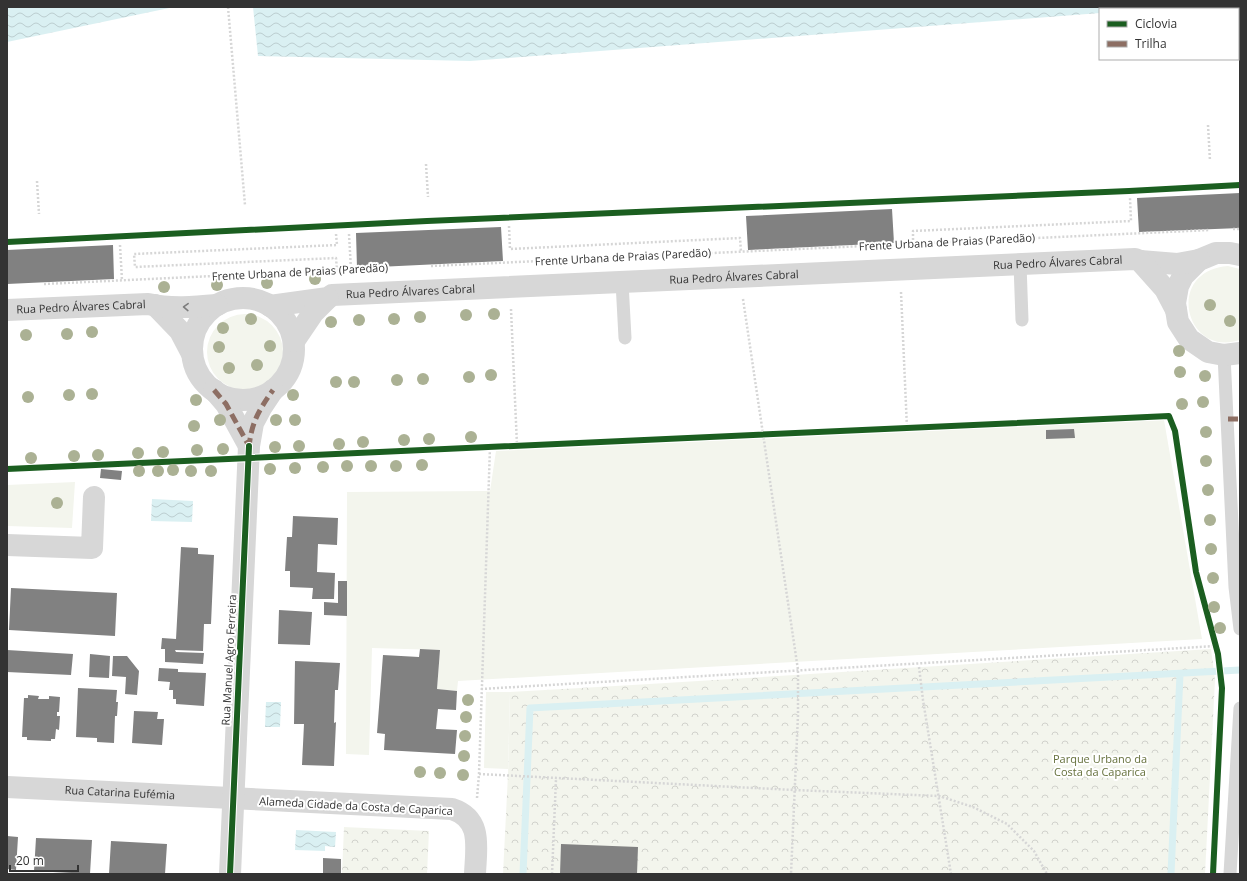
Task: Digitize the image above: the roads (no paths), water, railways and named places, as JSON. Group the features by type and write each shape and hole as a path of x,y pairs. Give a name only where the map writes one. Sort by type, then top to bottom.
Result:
{"street":[{"path":"1232,354 1208,352 1189,339 1178,322 1175,303 1178,286 1183,276 1199,260 1216,253 1230,252 1240,254"},
{"name":"Rua Pedro Álvares Cabral","path":"270,306 328,298 332,295 1135,259 1140,261 1177,264 1199,260"},
{"path":"1140,261 1165,289 1176,310"},
{"path":"214,390 225,396 250,400 274,390 291,367 294,353 292,333 281,314 270,306 256,299 244,297 228,299 205,314 198,324 193,338 191,352 196,367 202,378 226,404 249,446"},
{"path":"294,341 309,318 328,298"},
{"name":"Rua Pedro Álvares Cabral","path":"7,310 148,304 190,307 217,305"},
{"name":"Rua Pedro Álvares Cabral","path":"155,305 180,331 191,352"},
{"name":"Rua Manuel Agro Ferreira","path":"230,874 249,446 254,423 261,408 274,390"},
{"path":"7,544 92,548 94,497"},
{"name":"Rua Catarina Eufémia","path":"7,787 233,799"},
{"name":"Alameda Cidade da Costa de Caparica","path":"233,799 452,809 469,818 475,829 475,874"}],"lane":[{"path":"1020,264 1022,320"},
{"path":"622,282 625,338"},
{"path":"1232,354 1235,587 1240,629"},
{"path":"1230,874 1240,708"}],"water":[{"path":"7,7 174,7 7,42"},
{"path":"253,7 1117,7 1099,8 1099,13 470,61 258,56"},
{"path":"152,499 193,501 192,522 151,521"},
{"path":"266,702 281,702 280,727 265,727"},
{"path":"296,830 336,832 335,847 325,846 325,851 295,850"}],"waterway":[{"path":"523,874 530,708 1240,670"},
{"path":"1171,874 1180,674"}],"park label":[{"name":"Parque Urbano da Costa da Caparica","path":"1100,765"}]}
